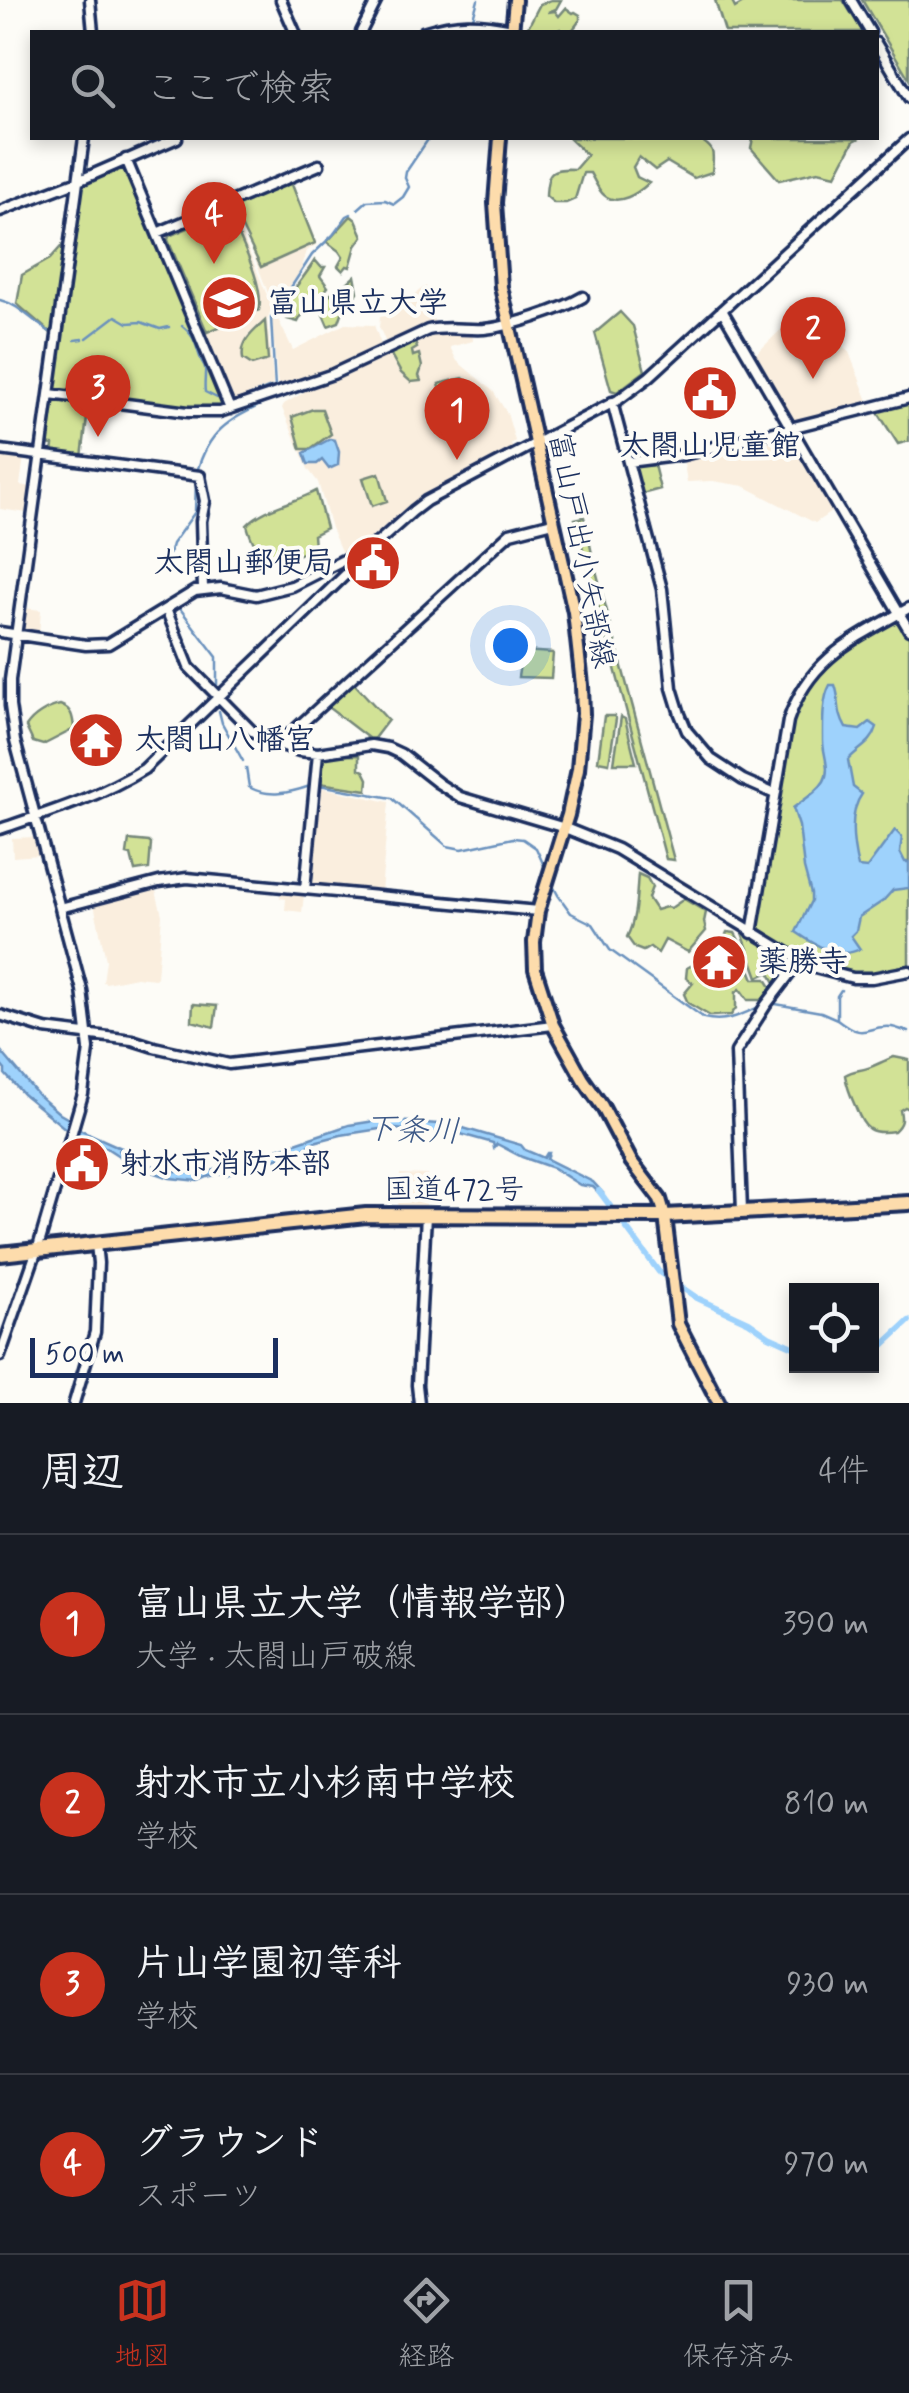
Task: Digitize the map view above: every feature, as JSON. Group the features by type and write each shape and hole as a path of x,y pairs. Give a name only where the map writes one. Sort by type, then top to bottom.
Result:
{"highway":[{"name":"国道472号","path":"38,1247 378,1215 665,1213 909,1201"},
{"name":"国道472号","path":"0,1252 366,1211 599,1214"}],"main road":[{"path":"512,30 514,0"},
{"name":"富山戸出小矢部線","path":"500,140 495,204 501,287 579,638 582,685 578,769 565,828 538,911 534,962 553,1025 630,1161 660,1199 681,1332 719,1403"}],"street":[{"path":"90,0 93,30"},
{"path":"281,0 294,30"},
{"path":"362,30 377,0"},
{"path":"853,0 872,30"},
{"path":"431,30 480,22 512,30"},
{"path":"879,41 909,90"},
{"path":"879,48 909,98"},
{"path":"0,632 86,645 106,644 203,589 221,588 256,596 279,591 352,560 426,501 618,400 649,377 909,137"},
{"path":"612,402 909,137"},
{"path":"0,1356 38,1247 77,1118 88,1067 82,990 35,818 10,706 10,668 84,140"},
{"path":"0,211 172,140"},
{"path":"126,159 230,409"},
{"path":"157,232 319,164"},
{"path":"50,394 211,413 333,374 428,330 485,329 510,324 582,297"},
{"path":"722,310 909,630"},
{"path":"628,462 678,456 909,398"},
{"path":"612,402 662,588 672,688 680,714 711,759 743,780 775,794"},
{"path":"0,450 200,476 205,501 201,521 203,589"},
{"path":"278,744 510,533 553,522"},
{"path":"0,830 87,800 144,768 218,699 352,560"},
{"path":"752,933 794,702 819,666 909,608"},
{"path":"166,609 188,667 252,731 278,744 318,753 370,745 388,748 460,797 565,828 617,849 799,962 853,978 909,972"},
{"path":"305,889 318,753"},
{"path":"60,908 175,878 538,911"},
{"path":"742,1209 736,1052 799,962"},
{"path":"0,1016 45,1029 132,1040 229,1064 553,1025"},
{"path":"419,1403 426,1215"},
{"path":"74,1403 95,1332 96,1244"}],"shaded area":[{"name":"富山県立大学","path":"291,180 317,244 307,251 301,270 277,305 270,298 234,205"},
{"name":"富山県立大学","path":"230,206 272,307 267,321 271,392 234,403 229,401 160,235"},
{"name":"富山県立大学","path":"426,286 435,326 387,345 379,327 380,317"},
{"path":"805,306 849,352 868,401 866,405 795,422 753,357"},
{"name":"富山県立大学","path":"275,313 293,350 345,324 374,325 382,347 278,389 272,321"},
{"path":"428,332 472,332 473,341 450,347 457,361 493,391 507,413 515,441 511,444 513,449 410,504 343,556 318,482 308,469 282,408 303,393 302,388"},
{"path":"784,432 791,434 834,510 815,523 744,486 687,482 683,458"},
{"path":"0,453 24,456 20,485 31,487 27,513 0,509"},
{"path":"24,608 41,610 39,635 21,631"},
{"path":"319,787 389,802 381,892 311,885"},
{"path":"35,837 40,855 13,857 12,838"},
{"path":"155,887 162,915 157,977 103,982 106,960 94,904"},
{"path":"281,891 302,892 302,912 285,910 286,899 280,898"},
{"path":"400,1174 427,1175 426,1206 398,1206"}],"green space":[{"path":"561,0 556,9 548,12 555,11 559,16 566,8 580,15 580,20 572,30 527,30 540,4"},
{"path":"715,0 731,0 735,8 748,0 843,0 862,30 724,30"},
{"path":"862,0 909,0 909,79"},
{"path":"571,140 700,140 712,151 712,172 694,178 667,162 655,170 639,157 633,167 637,177 649,183 634,194 610,198 590,173 583,173 575,199 554,203 546,196 549,176 556,170 575,169 587,155"},
{"path":"753,140 856,140 836,175 818,171 779,180 751,148"},
{"path":"125,162 226,404 222,407 209,410 54,391 82,183"},
{"name":"富山県立大学","path":"291,182 315,243 261,267 231,205"},
{"path":"229,213 250,262 258,288 259,310 207,332 168,240 169,236"},
{"path":"351,216 363,236 350,267 343,271 338,266 343,257 327,242"},
{"path":"66,241 52,334 17,304 22,275 50,259"},
{"path":"315,260 325,267 320,276 328,287 298,322 287,319 279,311"},
{"path":"355,276 358,292 346,302 339,322 328,326 319,305 333,291 341,299 350,297 346,284"},
{"path":"620,312 633,326 645,371 617,392 611,390 595,333"},
{"path":"265,321 268,360 252,365 243,359 243,347"},
{"path":"415,342 417,348 412,351 413,356 419,354 421,381 411,382 390,353"},
{"path":"463,378 487,397 456,421 454,412 446,410 439,384"},
{"path":"56,397 89,402 82,457 52,453 53,445 46,444"},
{"path":"909,403 909,441 898,444 877,411"},
{"path":"322,409 331,434 310,449 301,449 292,417"},
{"path":"654,465 660,489 642,494 636,466"},
{"path":"379,473 387,501 372,506 363,478"},
{"path":"316,491 326,528 313,535 314,547 281,559 257,549 247,525 271,509"},
{"path":"584,517 674,860 666,859 575,519"},
{"path":"900,615 909,630 909,971 873,978 826,971 755,932 790,723 798,702 821,667"},
{"path":"522,651 553,653 551,678 518,677"},
{"path":"351,680 388,720 372,741 325,705"},
{"path":"60,705 71,714 74,729 43,745 33,742 26,727 41,713"},
{"path":"604,716 616,719 609,763 598,761"},
{"path":"621,717 625,719 636,763 614,763"},
{"path":"359,755 359,769 368,779 367,790 319,783 324,756"},
{"path":"129,840 151,844 149,869 135,871 131,855 127,854"},
{"path":"638,874 647,878 652,887 648,898 656,910 671,908 684,899 706,912 706,931 688,952 665,940 658,953 650,947 643,951 635,948 627,937"},
{"path":"741,930 795,963 777,986 769,972 758,977"},
{"path":"727,932 735,933 754,979 766,979 771,987 763,1000 748,1000 740,989 731,1015 710,1016 688,1003 684,994 693,983 686,978 687,968 698,962 722,974 739,968 737,959 721,947"},
{"path":"193,1004 217,1006 214,1027 192,1021"},
{"path":"894,1057 909,1060 909,1109 900,1110 901,1121 894,1131 874,1131 865,1126 859,1115 845,1075"}],"water":[{"path":"335,440 339,452 338,465 329,469 322,460 308,464 304,453"},
{"path":"830,685 835,685 846,728 860,730 870,722 877,727 869,741 848,760 853,787 862,794 853,820 858,867 867,868 895,830 902,837 900,852 909,862 909,888 893,890 859,917 851,936 860,949 843,953 819,946 796,932 811,894 793,808 818,789 826,776 823,720"},
{"path":"0,1050 38,1095 81,1130 128,1154 118,1149 122,1154 164,1170 203,1174 349,1125 381,1120 453,1125 521,1145 544,1158 549,1153 547,1159 593,1182 603,1193 497,1144 494,1148 493,1143 450,1131 386,1128 314,1142 304,1149 226,1175 198,1181 170,1178 133,1165 67,1130 5,1074"}],"waterway":[{"path":"470,30 478,0"},
{"path":"358,209 367,201 394,204 403,197 409,187 406,172 428,140"},
{"path":"275,388 271,318 312,255 351,214"},
{"path":"0,300 52,333"},
{"path":"87,338 116,316 128,323 169,327"},
{"path":"182,326 192,337 205,366 205,392 217,398"},
{"path":"75,340 83,339"},
{"path":"234,402 271,387"},
{"path":"197,472 208,445 222,428 266,402"},
{"path":"169,555 172,544 195,512 196,480"},
{"path":"178,606 217,657 217,688"},
{"path":"219,711 243,761"},
{"path":"246,768 249,787 256,790 279,793 310,786"},
{"path":"319,785 392,798 447,846 462,849 523,839 536,848 546,870"},
{"path":"551,882 571,913 593,924 610,950 704,1018 727,1019 763,1005"},
{"path":"770,1003 821,1012 837,1019 837,996 841,990"},
{"path":"837,1019 855,1030 892,1027 909,1032"},
{"name":"下条川","path":"599,1191 659,1272 697,1298 789,1345"},
{"name":"下条川","path":"879,1348 909,1321"}],"place":[{"name":"グラウンド","path":"214,264"},
{"name":"富山県立大学","path":"229,303"},
{"name":"射水市立小杉南中学校","path":"813,379"},
{"name":"太閤山児童館","path":"710,393"},
{"name":"片山学園初等科","path":"98,437"},
{"name":"富山県立大学（情報学部）","path":"457,460"},
{"name":"太閤山郵便局","path":"373,563"},
{"name":"太閤山八幡宮","path":"96,740"},
{"name":"薬勝寺","path":"719,962"},
{"name":"射水市消防本部","path":"82,1164"}]}
